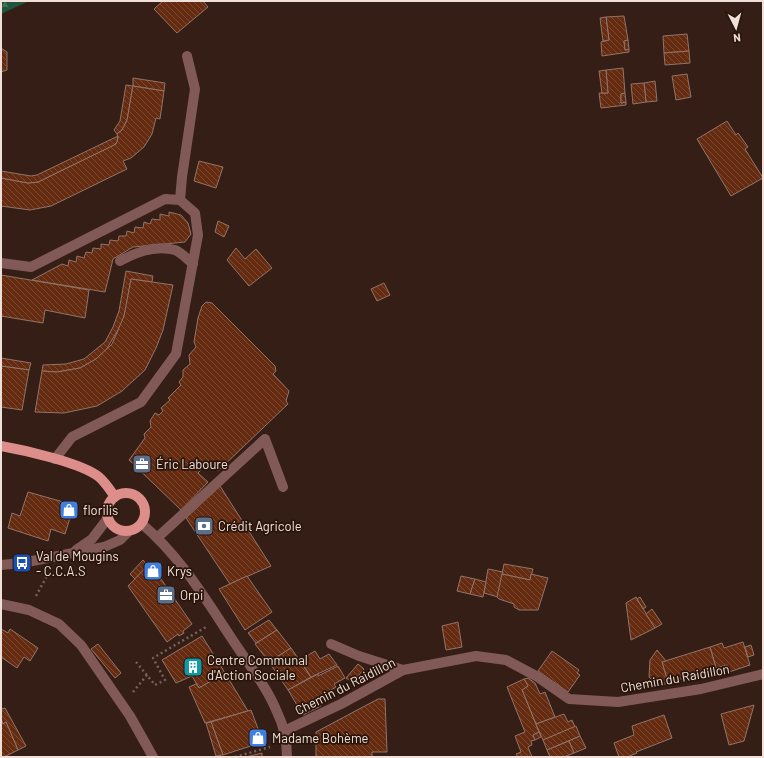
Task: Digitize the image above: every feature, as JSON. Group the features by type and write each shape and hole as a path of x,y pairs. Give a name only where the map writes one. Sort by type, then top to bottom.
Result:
{"main road":[{"path":"1,446 83,468 99,477 114,497"},
{"path":"126,493 132,494 142,501 146,512 142,524 138,528 128,532 116,528 108,518 108,507 114,497 126,493"}],"street":[{"path":"180,200 195,89 187,56"},
{"path":"1,263 31,267 165,199 180,200 195,213 198,235 176,354 141,402 72,437 64,445 55,460"},
{"path":"120,261 132,254 149,249 176,250 192,264"},
{"path":"158,537 265,439 283,487"},
{"path":"71,553 92,540 108,518"},
{"path":"142,524 158,537 189,574 263,686 277,712 284,731 287,757"},
{"path":"1,565 22,563 109,545 120,540 128,532"},
{"path":"1,604 29,610 59,624 80,646 123,706 153,757"},
{"path":"331,644 403,670"},
{"name":"Chemin du Raidillon","path":"284,731 341,704 403,670 476,656 506,660 536,676 568,699 618,702 701,689 763,674"}],"path":[{"path":"35,598 48,574"},
{"path":"136,662 155,685 165,680 153,658 218,619"},
{"path":"123,706 147,675"},
{"path":"235,757 267,748"}],"green space":[{"path":"1,1 29,1 1,14"}],"building":[{"path":"163,1 203,1 208,7 177,33 154,9"},
{"path":"624,16 628,40 624,41 625,50 629,49 629,52 602,56 601,42 609,40 606,17"},
{"path":"606,17 609,40 603,41 600,18"},
{"path":"687,34 689,51 664,53 663,36"},
{"path":"628,40 629,49 625,50 624,41"},
{"path":"1,48 7,52 7,70 1,72"},
{"path":"689,51 690,63 665,65 664,53"},
{"path":"623,68 625,93 621,94 621,103 626,102 626,105 601,108 599,93 608,93 606,70"},
{"path":"606,70 608,93 602,93 599,71"},
{"path":"687,74 691,97 676,100 672,76"},
{"path":"133,78 165,83 164,91 133,86"},
{"path":"655,81 657,101 646,102 644,83"},
{"path":"644,83 646,102 633,104 631,84"},
{"path":"126,85 133,86 127,120 122,130 117,134 114,130 120,121"},
{"path":"133,86 164,91 160,119 156,118 152,134 144,147 131,158 123,161 127,169 51,206 30,210 1,206 1,178 28,183 38,182 116,144 118,138 117,134 122,130 127,120"},
{"path":"625,93 626,102 621,103 621,94"},
{"path":"727,121 736,135 738,133 748,147 745,149 763,178 731,196 697,139"},
{"path":"118,136 117,142 114,145 38,182 28,183 1,178 1,171 31,176 37,175"},
{"path":"199,161 223,167 216,188 194,181"},
{"path":"169,212 181,215 188,223 191,234 185,242 133,247 113,259 105,292 32,280 62,264 68,266 69,260 76,262 77,256 84,258 86,252 92,253 93,248 101,249 101,244 109,245 110,240 118,241 119,236 126,236 127,231 134,233 135,227 143,228 144,222 150,224 152,219 160,220 160,214 169,216"},
{"path":"218,221 229,226 224,237 215,232"},
{"path":"236,248 245,259 256,249 272,268 249,286 227,260"},
{"path":"126,271 153,276 152,282 131,279 122,323 106,350 96,359 80,368 57,372 42,371 43,365 66,364 84,359 105,342 119,311"},
{"path":"1,275 89,290 85,318 45,310 43,323 1,316"},
{"path":"131,279 173,285 163,330 145,370 122,391 97,406 64,413 35,412 42,371 57,372 80,368 96,359 112,344 124,316"},
{"path":"384,283 390,295 377,301 371,289"},
{"path":"206,302 212,303 275,366 276,371 273,374 289,391 286,401 288,404 218,471 208,462 198,473 208,482 181,510 129,460 145,438 144,434 151,427 150,421 155,413 159,415 163,411 161,408 170,400 168,398 181,385 179,382 183,377 183,370 190,364 189,355 196,347 194,342 198,318 202,306"},
{"path":"1,358 31,363 29,370 1,366"},
{"path":"1,366 29,370 22,410 1,407"},
{"path":"220,486 271,566 230,584 186,518"},
{"path":"28,492 74,505 65,534 51,529 48,541 8,528 12,513 20,516"},
{"path":"143,560 148,566 135,579 130,574"},
{"path":"150,563 192,624 183,631 184,633 179,636 178,634 167,642 128,586"},
{"path":"504,564 533,569 530,580 502,574"},
{"path":"488,569 503,572 498,597 484,593"},
{"path":"502,574 530,580 531,574 548,578 538,610 519,610 514,607 514,604 497,597"},
{"path":"247,576 272,612 245,630 219,589"},
{"path":"461,576 475,579 470,594 457,591"},
{"path":"475,579 486,582 483,597 470,594"},
{"path":"636,597 655,628 631,640 626,603"},
{"path":"640,597 646,607 643,609 637,599"},
{"path":"652,609 662,624 655,628 646,614"},
{"path":"269,620 277,630 256,643 248,633"},
{"path":"458,622 462,647 446,650 442,626"},
{"path":"1,629 8,633 10,629 38,648 30,661 24,657 17,668 1,657"},
{"path":"277,630 291,648 269,662 255,644"},
{"name":"Centre Communal d'Action Sociale","path":"202,636 225,673 199,688 192,676 176,683 162,660"},
{"path":"743,642 750,665 729,672 727,665 716,668 710,647 722,643 724,648"},
{"path":"98,644 121,673 115,678 91,649"},
{"path":"751,645 754,655 748,657 745,647"},
{"path":"710,647 716,668 668,683 662,662"},
{"path":"291,648 311,677 288,690 269,662"},
{"path":"657,650 666,661 662,662 668,683 659,686 649,677 650,660"},
{"path":"315,651 320,659 329,654 337,665 311,677 300,660"},
{"path":"552,651 579,670 577,673 580,675 568,692 538,671"},
{"path":"358,664 364,669 353,682 346,678"},
{"path":"338,666 345,678 334,684 336,687 326,693 328,696 319,701 321,706 303,715 288,690 318,674 318,676"},
{"path":"225,673 248,711 205,723 189,687 196,684 199,688"},
{"path":"528,678 535,683 540,694 545,692 555,717 536,724 522,690 528,686 524,679"},
{"path":"524,679 528,686 522,690 539,732 533,735 535,740 531,741 532,745 528,747 532,757 518,757 516,754 521,752 515,736 525,732 507,687"},
{"path":"378,699 385,699 387,752 372,752 372,757 316,757 316,732"},
{"path":"754,705 744,741 729,745 721,714"},
{"path":"5,708 26,746 18,750 6,722 3,724 1,719 1,709"},
{"path":"251,710 263,742 223,755 211,722"},
{"path":"564,714 568,722 572,720 575,727 543,740 536,724"},
{"path":"664,715 672,738 627,757 619,757 614,743 634,735 632,726"},
{"path":"1,719 3,724 6,722 18,750 4,757 1,757"},
{"path":"211,722 223,755 216,756 206,723"},
{"path":"576,726 580,736 547,750 543,740"},
{"path":"539,732 541,737 535,740 533,735"},
{"path":"580,736 586,748 574,753 569,741"},
{"path":"569,741 574,753 564,757 550,757 547,750"},
{"path":"262,753 262,757 246,757"}],"place":[{"name":"Éric Laboure","path":"142,464"},
{"name":"florilis","path":"69,510"},
{"name":"Crédit Agricole","path":"204,526"},
{"name":"Val de Mougins - C.C.A.S","path":"22,563"},
{"name":"Krys","path":"153,571"},
{"name":"Orpi","path":"166,595"},
{"name":"Centre Communal d'Action Sociale","path":"193,667"},
{"name":"Madame Bohème","path":"258,738"}]}
